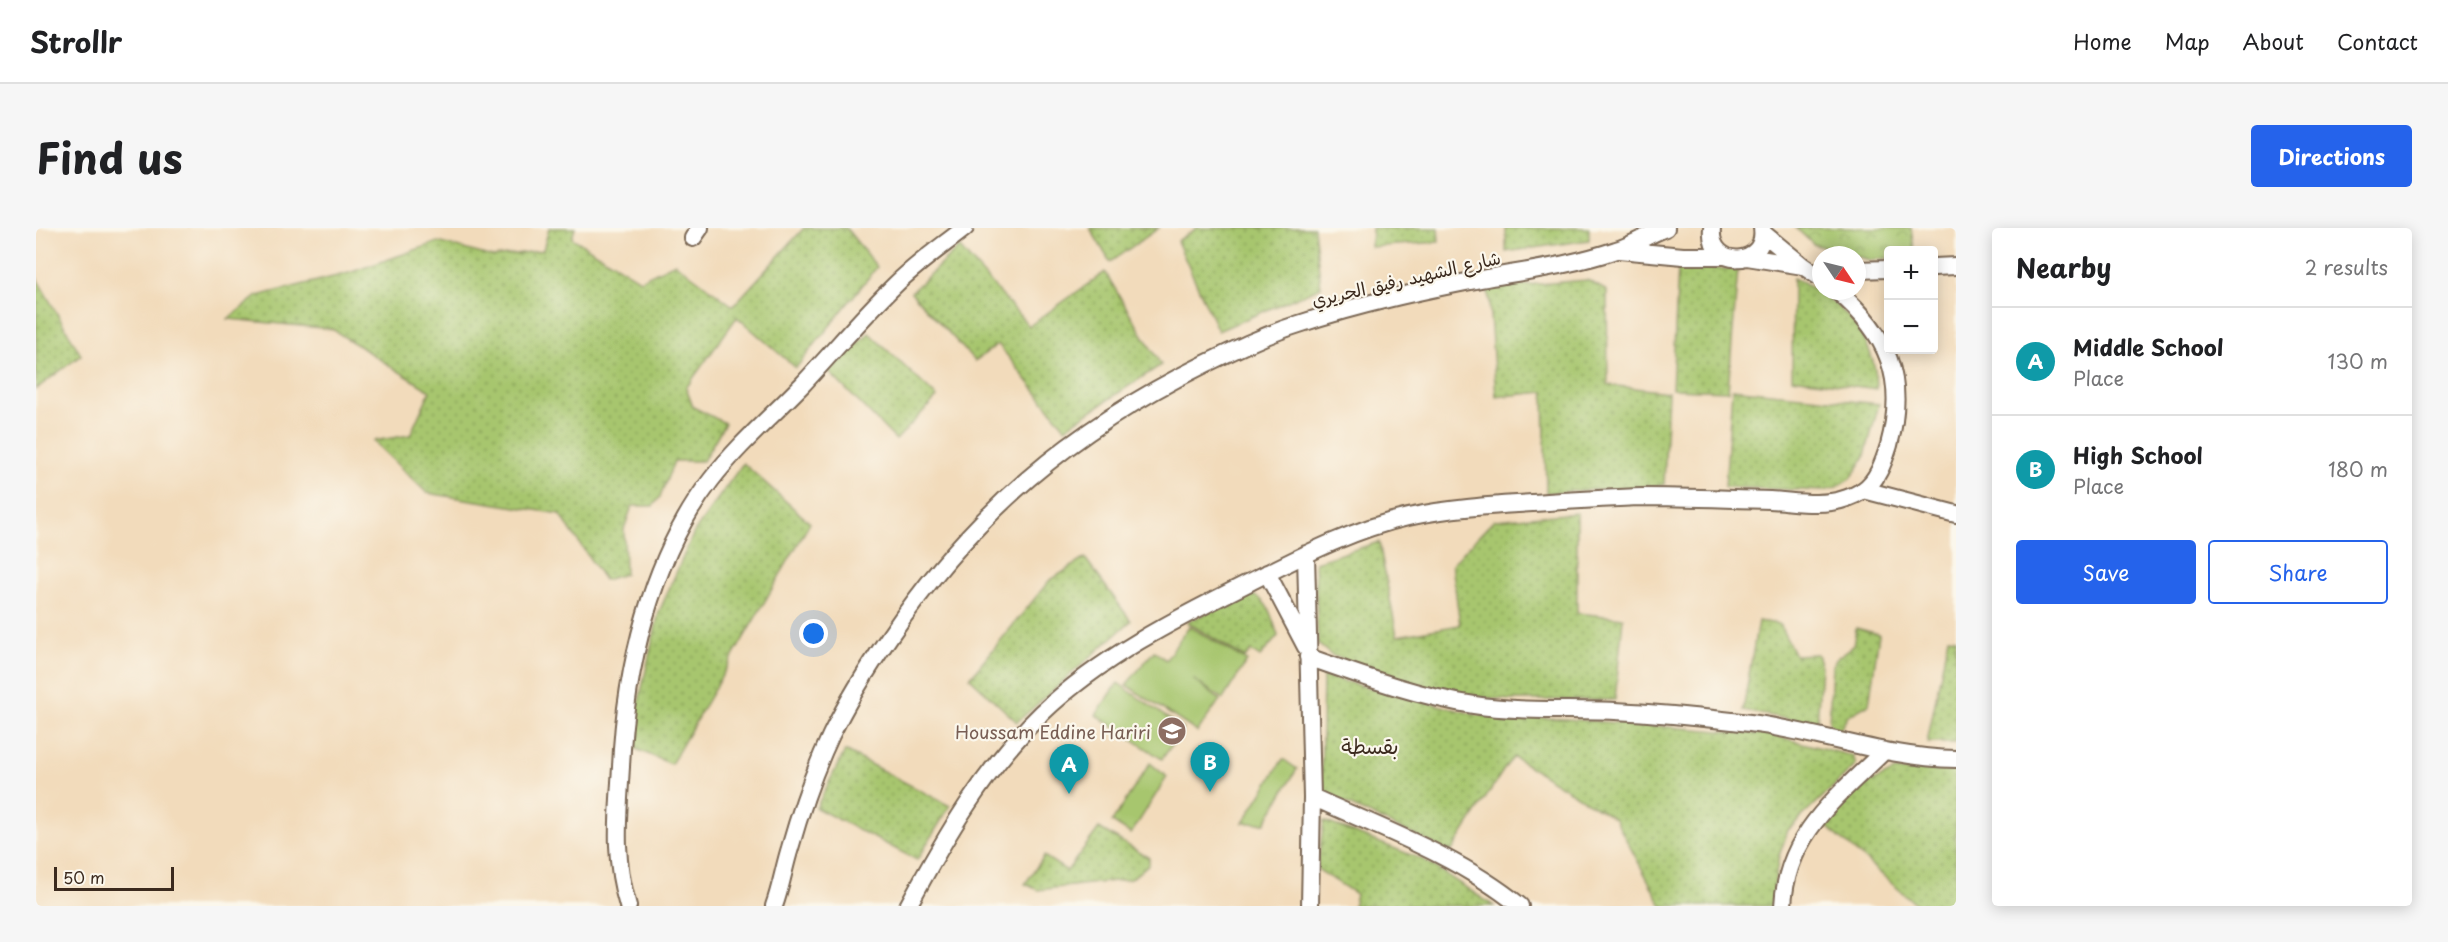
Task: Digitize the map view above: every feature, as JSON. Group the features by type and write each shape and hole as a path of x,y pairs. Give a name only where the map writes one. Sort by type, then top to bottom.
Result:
{"street":[{"path":"628,906 619,871 617,836 626,697 643,624 679,530 710,482 753,432 799,388 894,286 965,228"},
{"path":"1619,250 1666,228"},
{"path":"1712,228 1713,242 1720,253 1726,256"},
{"path":"1619,250 1662,255 1726,256 1740,259 1747,257 1759,247 1763,230 1812,271"},
{"name":"شارع الشهيد رفيق الحريري","path":"778,905 796,828 820,759 842,713 870,666 919,594 964,539 999,503 1037,470 1144,396 1232,351 1297,324 1395,297 1566,263 1619,250"},
{"path":"1747,257 1812,272"},
{"path":"1938,267 1956,266"},
{"path":"1866,270 1884,269"},
{"path":"908,906 937,852 984,780 1042,713 1072,688 1135,643 1185,614 1306,554 1369,527 1442,510 1600,498 1686,497 1832,502 1864,490 1877,475 1884,460 1893,424 1896,389 1892,367 1880,339 1861,313 1847,300"},
{"path":"1864,490 1956,514"},
{"path":"1306,554 1312,798 1310,906"},
{"path":"1267,573 1308,653 1419,693 1475,705 1615,711 1754,724 1907,756 1956,759"},
{"path":"1783,906 1788,868 1799,843 1817,818 1884,751"},
{"path":"1312,798 1454,862 1506,894 1520,906"}],"green space":[{"path":"549,228 575,228 572,238 640,280 675,263 733,306 804,228 846,228 877,267 796,368 737,317 686,388 693,407 725,423 703,461 674,461 660,497 653,506 632,506 624,529 625,574 604,580 560,514 427,493 373,441 410,435 430,391 332,329 228,319 257,296 349,273 438,242 493,257 543,250"},
{"path":"1090,228 1159,228 1110,262"},
{"path":"1197,228 1314,228 1321,287 1218,331 1177,241"},
{"path":"1372,228 1438,228 1439,242 1371,247"},
{"path":"1506,228 1589,228 1589,240 1506,252"},
{"path":"1796,228 1911,228 1913,246 1884,246 1884,258 1870,260 1866,259 1866,246 1813,244"},
{"path":"959,247 1029,326 1105,272 1161,365 1065,428 998,344 975,361 911,292"},
{"path":"1678,268 1738,269 1728,391 1672,389"},
{"path":"36,277 81,355 36,389"},
{"path":"1793,278 1812,288 1812,300 1829,300 1852,322 1870,352 1877,389 1792,378"},
{"path":"1587,280 1607,291 1608,385 1668,392 1664,485 1546,493 1544,392 1496,397 1488,288"},
{"path":"869,333 937,397 896,440 829,372"},
{"path":"1732,389 1879,404 1864,459 1850,479 1825,491 1725,487"},
{"path":"743,463 810,523 671,764 629,746 659,612 694,532"},
{"path":"1577,513 1577,613 1623,618 1615,700 1510,700 1448,694 1331,655 1318,644 1315,562 1379,542 1397,636 1460,625 1452,564 1494,520"},
{"path":"1085,558 1131,621 1017,722 970,678 1049,581"},
{"path":"1248,594 1261,599 1269,609 1278,636 1260,657 1251,651 1245,658 1187,622"},
{"path":"1758,621 1779,624 1795,655 1817,654 1821,666 1817,724 1743,711"},
{"path":"1189,626 1247,661 1223,699 1193,679 1220,700 1197,732 1126,685 1154,651 1166,660"},
{"path":"1856,628 1879,634 1869,704 1848,716 1839,731 1829,723 1832,666 1837,658 1853,646"},
{"path":"1948,637 1956,638 1956,743 1927,743"},
{"path":"1323,676 1477,715 1566,719 1772,735 1853,756 1856,765 1788,830 1779,856 1771,906 1662,906 1615,819 1514,757 1451,852 1321,792"},
{"path":"1118,683 1183,729 1162,759 1096,715"},
{"path":"845,751 950,806 917,860 816,808"},
{"path":"1283,759 1297,769 1265,823 1243,823"},
{"path":"1150,763 1167,777 1131,834 1112,822"},
{"path":"1895,771 1956,771 1956,906 1918,906 1824,824 1861,787"},
{"path":"1324,821 1424,860 1494,906 1353,906 1356,894 1317,869"},
{"path":"1099,828 1149,858 1149,864 1131,879 1038,890 1025,884 1044,856 1067,871"}],"place":[{"name":"Houssam Eddine Hariri","path":"1172,731"},
{"name":"High School","path":"1210,792"},
{"name":"Middle School","path":"1069,794"}],"district":[{"name":"بقسطة","path":"1370,745"}]}
